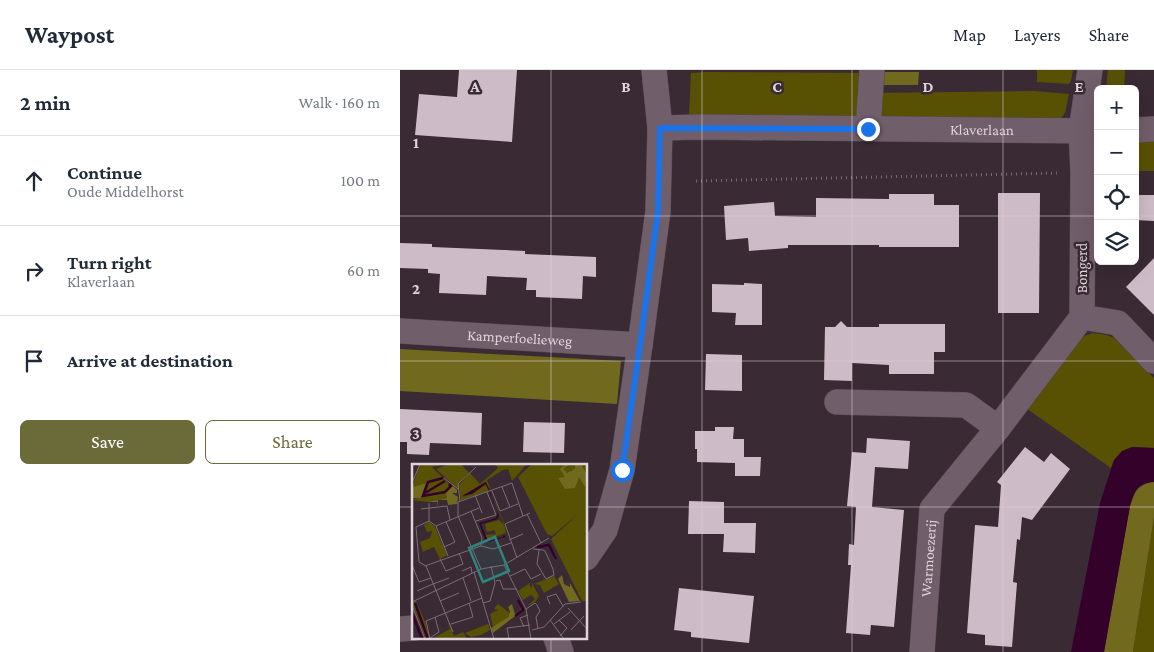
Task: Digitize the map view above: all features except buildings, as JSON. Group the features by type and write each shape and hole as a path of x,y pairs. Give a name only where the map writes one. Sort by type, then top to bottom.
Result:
{"street":[{"path":"588,555 605,530 622,470 640,345 658,211 660,128 654,70"},
{"path":"868,129 872,70"},
{"name":"Bongerd","path":"1082,317 1083,172 1089,131 1090,70"},
{"name":"Klaverlaan","path":"660,128 1089,131"},
{"path":"1139,130 1154,129"},
{"path":"1082,317 1118,323 1154,361"},
{"name":"Warmoezerij","path":"922,652 932,509 998,428 1082,317"},
{"name":"Kamperfoelieweg","path":"400,331 640,345"},
{"path":"837,402 966,405 998,428"},
{"path":"557,640 561,652"}],"path":[{"path":"696,182 1083,172"}],"shaded area":[{"path":"1037,70 1073,70 1069,84 1037,82"},
{"path":"1108,70 1125,70 1124,85 1106,85"},
{"path":"876,72 919,72 918,85 875,85"},
{"path":"691,73 868,73 867,93 1035,91 1069,94 1065,113 1061,118 689,115"},
{"path":"1139,142 1154,142 1154,171 1139,171"},
{"path":"1093,333 1114,338 1154,378 1154,448 1132,447 1114,460 1111,468 1023,406 1079,339"},
{"path":"400,349 621,361 617,404 400,391"},
{"path":"1132,447 1154,448 1154,482 1140,486 1133,496 1130,506 1104,652 1071,652 1100,503 1114,460 1122,451"},
{"path":"1154,482 1154,517 1133,652 1104,652 1130,506 1137,490"},
{"path":"1154,517 1154,652 1133,652"}],"route":[{"path":"622,470 658,211 660,128 868,129"}]}
